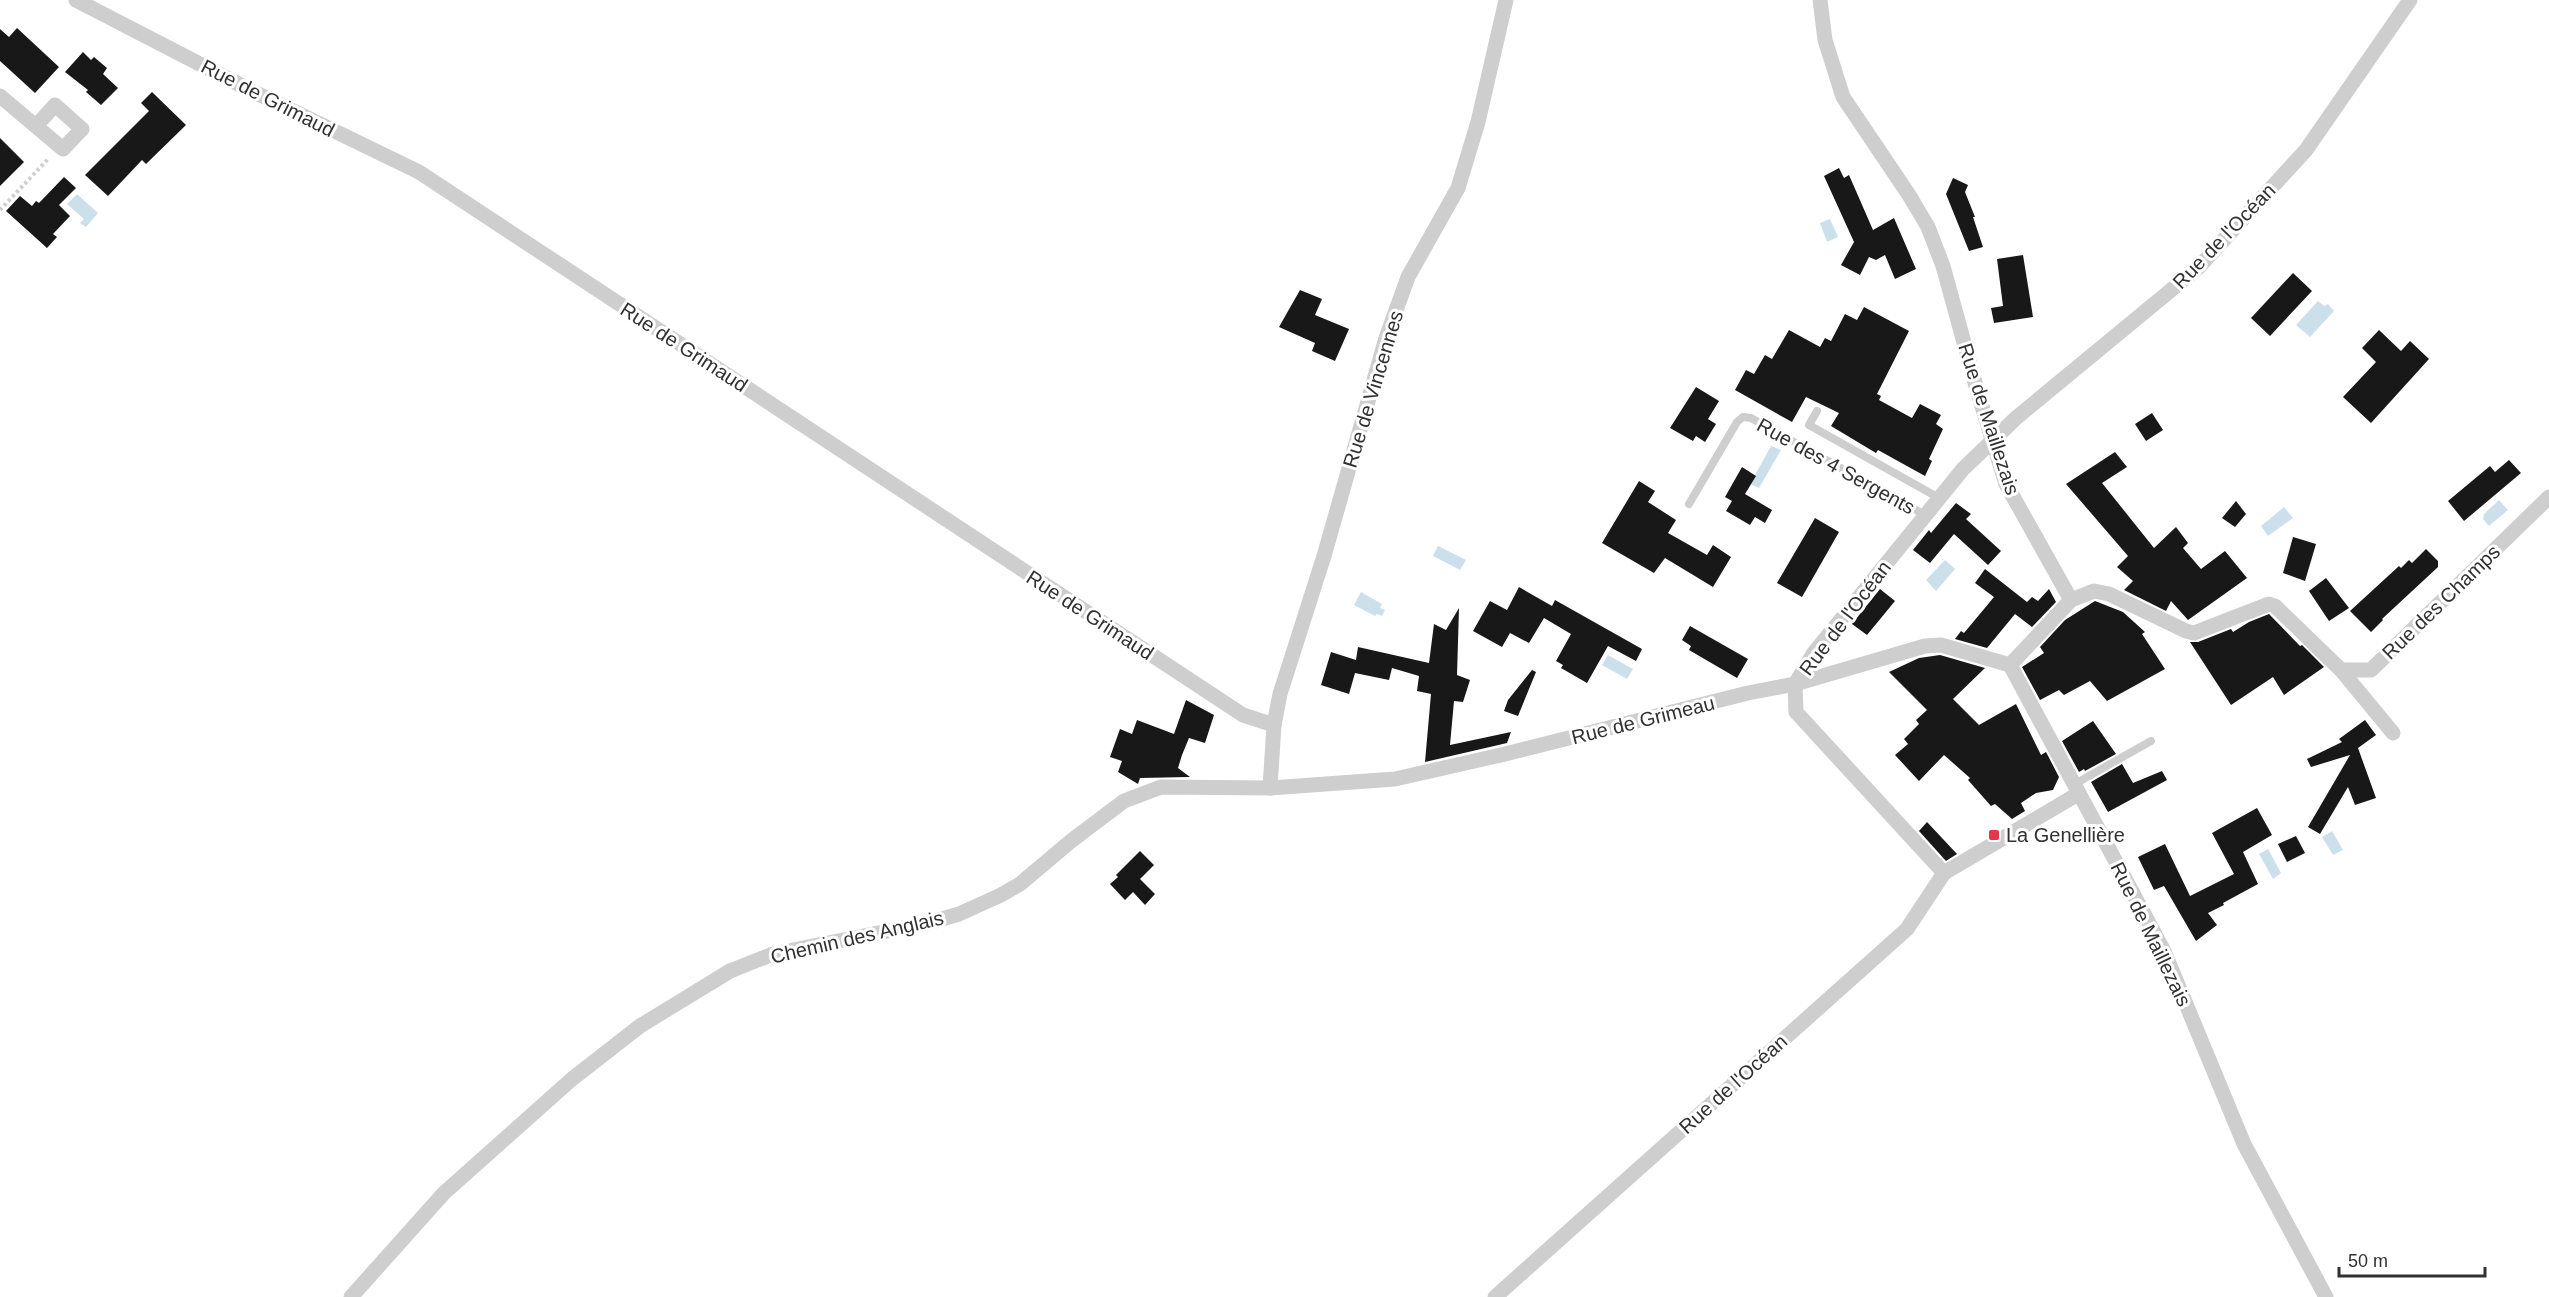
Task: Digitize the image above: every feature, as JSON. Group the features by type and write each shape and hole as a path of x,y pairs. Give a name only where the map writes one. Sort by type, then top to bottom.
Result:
{"street":[{"name":"Rue de Grimaud","path":"76,0 252,91 419,172 1243,715 1274,725"},
{"name":"Rue de Vincennes","path":"1270,788 1274,725 1280,694 1324,556 1386,338 1408,277 1458,188 1478,123 1506,0"},
{"name":"Rue de Maillezais","path":"1820,0 1825,40 1843,98 1928,227 1940,256 2006,484 2072,600"},
{"name":"Rue de l'Océan","path":"1495,1297 1906,929 1944,873 1796,712 1795,684 1814,654 1962,469 1992,440 2199,267 2306,150 2410,0"},
{"path":"0,96 63,149 82,129 55,105 36,126"},
{"name":"Rue des Champs","path":"2340,669 2371,670 2549,496"},
{"path":"2010,665 2072,600 2094,591 2109,594 2194,633 2269,604 2274,606 2340,669 2393,733"},
{"name":"Rue de Grimeau","path":"1270,788 1395,779 1502,755 1748,693 1795,684 1925,646 1941,645 2010,665"},
{"name":"Rue de Maillezais","path":"2010,665 2164,951 2244,1144 2326,1297"},
{"name":"Chemin des Anglais","path":"351,1297 444,1193 572,1079 640,1026 730,971 773,954 879,934 959,914 1020,884 1124,801 1161,787 1270,788"},
{"path":"1944,873 2076,789"}],"lane":[{"path":"1817,411 1809,425 1939,498"},
{"name":"Rue des 4 Sergents","path":"1689,504 1737,422 1743,417 1751,418 1925,515"},
{"path":"2076,789 2151,741"}],"path":[{"path":"0,210 46,159 63,149"}],"water":[{"path":"77,194 98,213 86,227 80,223 84,219 67,204"},
{"path":"1830,219 1838,237 1827,242 1820,223"},
{"path":"2318,301 2324,306 2328,304 2334,311 2310,337 2296,325"},
{"path":"1771,446 1781,450 1759,488 1750,484"},
{"path":"2499,500 2508,510 2489,526 2483,519 2484,514"},
{"path":"2284,507 2293,518 2268,536 2261,526"},
{"path":"1438,546 1466,560 1460,570 1433,556"},
{"path":"1945,560 1955,569 1936,591 1926,580"},
{"path":"1361,592 1382,604 1380,608 1385,610 1382,616 1377,614 1375,616 1354,605"},
{"path":"1608,655 1633,669 1627,679 1602,665"},
{"path":"2332,831 2343,850 2333,855 2322,837"},
{"path":"2268,849 2281,873 2273,879 2259,854"}],"building":[{"path":"17,28 59,67 35,93 0,61 0,29 9,37"},
{"path":"83,52 91,60 94,57 107,68 103,74 118,88 101,105 86,92 88,90 65,72"},
{"path":"152,92 186,125 146,164 142,160 108,196 85,175 149,111 141,103"},
{"path":"0,138 24,162 0,186"},
{"path":"1839,168 1844,178 1849,175 1873,230 1894,218 1916,269 1895,279 1885,255 1876,260 1869,257 1860,275 1841,265 1854,242 1824,176"},
{"path":"64,177 76,188 59,205 70,216 53,234 57,237 47,248 6,211 20,196 32,206 36,201 39,203"},
{"path":"1953,178 1968,185 1965,192 1983,247 1969,251 1946,194"},
{"path":"2023,255 2033,317 1994,323 1991,308 2003,306 1997,259"},
{"path":"2293,273 2312,291 2270,336 2251,318"},
{"path":"1300,290 1322,299 1315,315 1349,329 1335,361 1312,351 1315,343 1279,327"},
{"path":"1864,307 1909,331 1877,394 1881,396 1879,400 1912,418 1920,404 1941,415 1936,424 1943,429 1929,459 1932,461 1925,476 1878,450 1876,453 1831,426 1839,413 1806,397 1792,422 1735,390 1746,370 1754,374 1765,355 1772,359 1789,330 1820,347 1825,338 1831,341 1845,314 1857,320"},
{"path":"2379,330 2401,351 2410,341 2429,359 2371,423 2343,397 2376,362 2362,348"},
{"path":"1696,387 1719,401 1708,419 1716,424 1705,442 1696,436 1693,441 1670,428"},
{"path":"2152,413 2163,430 2146,441 2135,424"},
{"path":"2115,452 2127,467 2102,483 2154,548 2176,527 2188,543 2183,548 2201,569 2225,551 2247,578 2188,620 2171,601 2166,611 2124,590 2133,581 2117,567 2128,556 2066,484"},
{"path":"2509,460 2521,473 2464,521 2448,501 2490,466 2495,472"},
{"path":"1742,467 1756,476 1745,494 1772,510 1765,523 1755,517 1750,525 1726,511 1732,501 1725,497"},
{"path":"1639,481 1655,491 1648,502 1676,520 1668,533 1707,555 1713,545 1731,557 1713,587 1665,558 1654,573 1602,543"},
{"path":"2236,501 2246,514 2235,527 2222,518"},
{"path":"1956,503 1971,514 1966,519 2001,551 1988,565 1954,534 1930,563 1913,550 1929,530 1931,533"},
{"path":"1815,518 1839,532 1802,597 1777,583"},
{"path":"2293,537 2316,544 2305,581 2283,573"},
{"path":"2426,549 2438,561 2438,567 2371,632 2350,611 2399,566 2401,568 2409,560 2412,563"},
{"path":"1985,569 2027,602 2032,597 2038,601 2049,589 2056,602 2032,627 2015,614 1987,648 1955,639 1961,631 1964,633 1994,597 1975,583"},
{"path":"2326,578 2349,608 2329,621 2309,591"},
{"path":"1519,587 1552,606 1555,600 1642,649 1636,661 1608,646 1587,683 1561,668 1563,665 1556,661 1571,634 1544,618 1529,643 1510,633 1502,647 1473,631 1490,601 1507,610"},
{"path":"1880,589 1895,601 1867,635 1852,624"},
{"path":"2095,601 2123,612 2145,632 2142,634 2165,669 2107,701 2090,681 2064,695 2059,690 2040,700 2022,667 2044,653 2040,647 2065,620"},
{"path":"1459,608 1457,675 1470,680 1463,702 1454,701 1450,745 1511,732 1507,743 1425,762 1431,694 1417,691 1419,676 1392,668 1389,680 1355,673 1349,694 1321,685 1331,652 1356,660 1358,647 1429,663 1434,624 1446,630"},
{"path":"2269,614 2324,667 2284,695 2273,677 2231,705 2190,642 2198,642 2231,629 2233,632"},
{"path":"1690,626 1748,659 1737,678 1689,650 1691,646 1682,640"},
{"path":"1940,655 1985,668 1953,699 1979,725 2016,704 2041,755 2046,752 2059,777 2053,790 2036,793 2021,803 2025,811 2012,819 1995,804 1991,806 1968,780 1970,778 1944,755 1919,781 1895,755 1908,744 1904,739 1919,724 1916,720 1927,710 1889,672 1919,658"},
{"path":"1532,670 1536,672 1518,716 1504,711 1508,700"},
{"path":"1186,700 1214,715 1205,743 1189,738 1182,755 1178,768 1190,777 1140,778 1138,784 1118,772 1122,761 1110,757 1120,729 1132,734 1137,720 1174,734"},
{"path":"2365,720 2376,735 2358,748 2376,798 2355,805 2348,787 2320,834 2308,827 2350,755 2311,767 2307,759 2342,742 2339,739"},
{"path":"2093,721 2116,754 2079,772 2062,741"},
{"path":"2122,764 2133,783 2162,771 2167,780 2108,812 2091,782"},
{"path":"2257,808 2272,835 2243,852 2258,884 2208,913 2217,925 2196,941 2164,886 2154,890 2138,857 2165,844 2190,896 2234,874 2212,833"},
{"path":"1927,822 1957,854 1946,861 1919,831"},
{"path":"2296,836 2305,853 2287,862 2278,844"},
{"path":"1140,851 1154,865 1140,879 1155,894 1145,905 1133,892 1125,900 1110,884"}],"place":[{"name":"La Genellière","path":"1994,835"}]}
